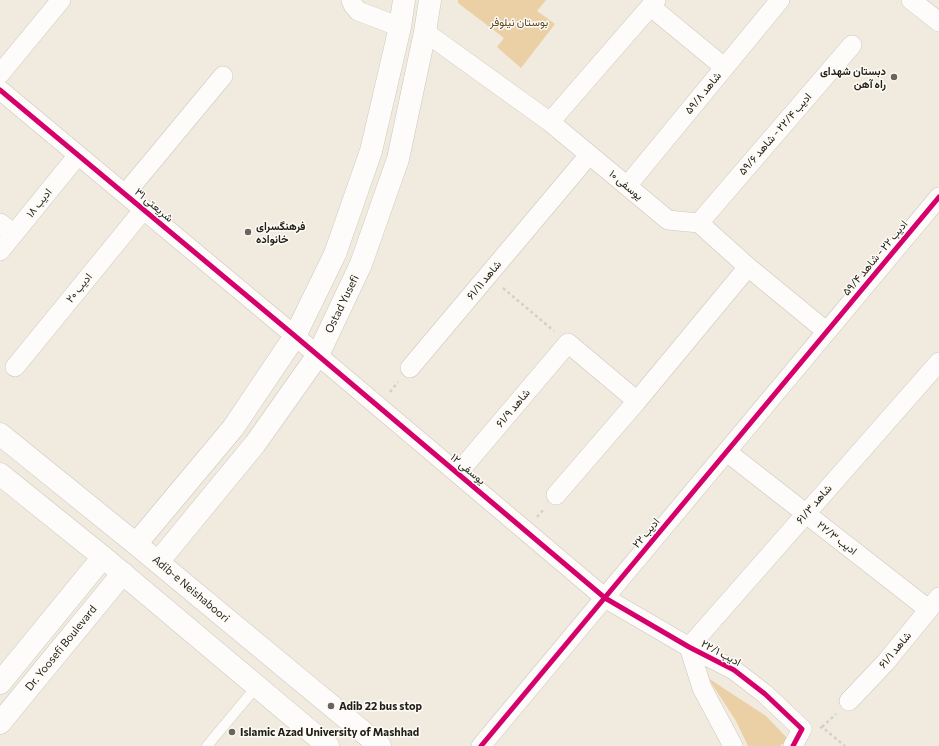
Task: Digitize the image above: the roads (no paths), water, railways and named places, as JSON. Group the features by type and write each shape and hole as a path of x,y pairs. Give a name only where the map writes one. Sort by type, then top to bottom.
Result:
{"street":[{"path":"0,74 61,0"},
{"path":"351,0 352,5 358,11 400,27"},
{"path":"136,544 233,428 295,336 335,254 371,151 400,27 404,0"},
{"name":"Ostad Yusefi","path":"158,562 256,444 318,355 361,264 398,159 425,32 430,0"},
{"name":"شاهد ۵۹/۸","path":"627,186 780,0"},
{"path":"911,0 939,22"},
{"path":"550,122 653,3 724,67"},
{"name":"یوسفی ۱۰","path":"425,32 550,122 668,220 699,223"},
{"name":"ادیب ۲۲/۴ - شاهد ۵۹/۶","path":"699,223 852,45"},
{"path":"126,194 223,76"},
{"name":"شریعتی ۳۱","path":"0,90 318,355"},
{"name":"ادیب ۱۸","path":"0,251 7,228 78,155"},
{"name":"شاهد ۶۱/۱۱","path":"410,368 590,155"},
{"name":"ادیب ۲۲ - شاهد ۵۹/۴","path":"826,331 939,197"},
{"name":"ادیب ۲۰","path":"15,367 144,210"},
{"path":"699,223 748,268 826,331"},
{"path":"556,495 748,268"},
{"name":"ادیب ۲۲","path":"481,746 727,452 826,331"},
{"name":"شاهد ۶۱/۹","path":"458,474 568,343 636,401"},
{"name":"یوسفی ۱۲","path":"318,355 605,598"},
{"name":"شاهد ۶۱/۳","path":"689,647 939,362"},
{"name":"Adib-e Neishaboori","path":"0,434 158,562 380,746"},
{"name":"ادیب ۲۲/۳","path":"727,452 806,514 934,603"},
{"path":"0,474 123,573 328,746"},
{"path":"0,683 103,557"},
{"name":"Dr. Yoosefi Boulevard","path":"0,723 123,573"},
{"name":"ادیب ۲۲/۱","path":"605,598 689,647 734,670 765,694 802,729 793,746"},
{"name":"شاهد ۶۱/۱","path":"848,701 885,663 934,603"},
{"name":"ادیب ۲۲/۱","path":"689,647 702,688 733,746"}],"lane":[{"path":"207,746 257,686"}],"place":[{"name":"دبستان شهدای راه آهن","path":"894,77"},
{"name":"فرهنگسرای خانواده","path":"248,232"},
{"name":"Adib 22 bus stop","path":"331,706"},
{"name":"Islamic Azad University of Mashhad","path":"232,732"}],"park label":[{"name":"بوستان نیلوفر","path":"519,22"}]}
